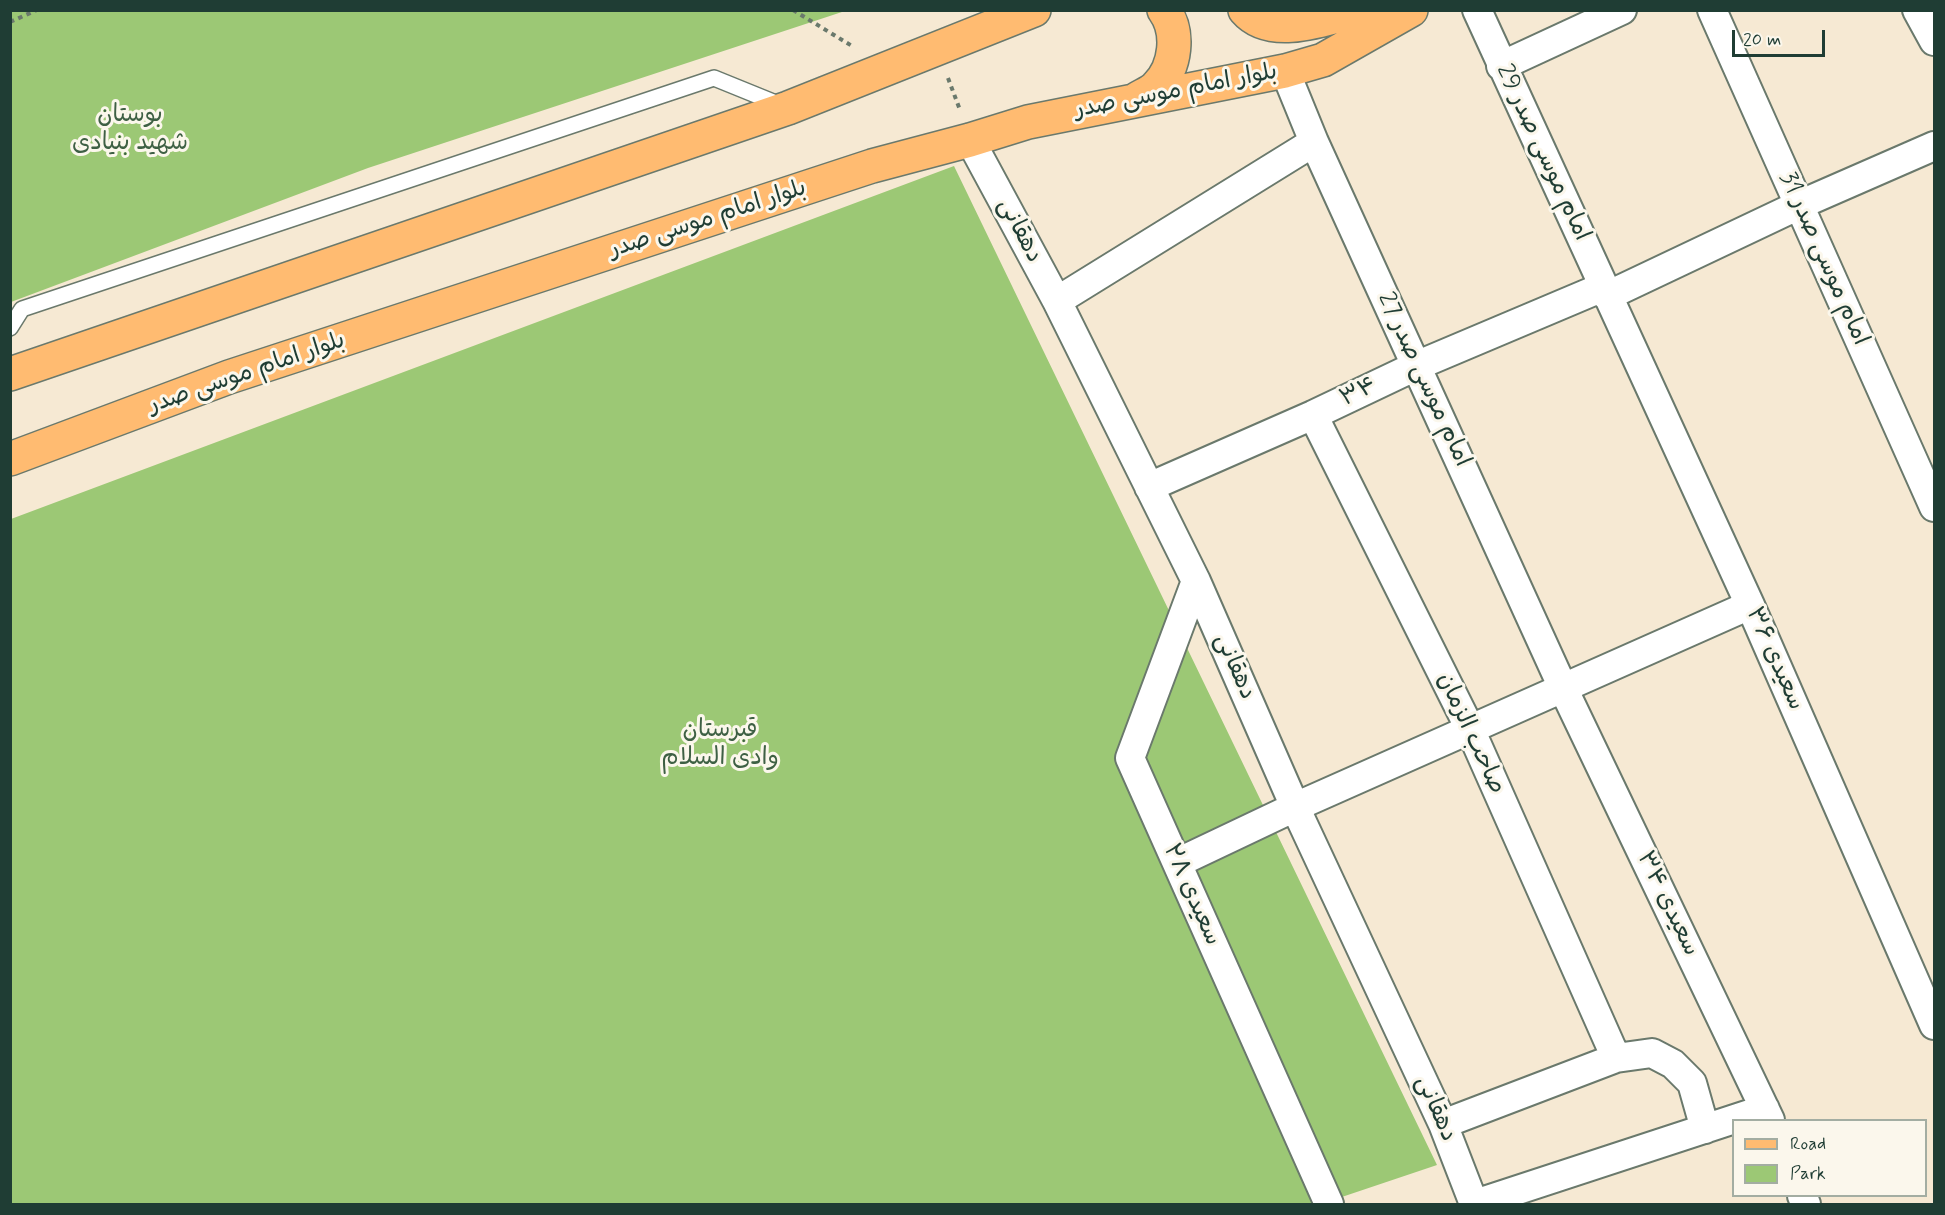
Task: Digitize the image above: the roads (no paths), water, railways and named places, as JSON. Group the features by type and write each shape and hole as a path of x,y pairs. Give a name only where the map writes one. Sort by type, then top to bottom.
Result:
{"main road":[{"path":"10,374 789,108 1034,10"},
{"path":"1136,100 1157,86 1172,64 1174,38 1164,10"},
{"path":"1245,10 1271,27 1307,24 1358,10"},
{"name":"بلوار امام موسی صدر","path":"10,459 229,377 872,166 1028,122 1285,71 1323,60 1411,10"}],"street":[{"name":"امام موسی صدر 29","path":"1477,10 1605,291"},
{"path":"1501,66 1623,10"},
{"name":"امام موسی صدر 31","path":"1712,10 1935,507"},
{"path":"1917,10 1935,41"},
{"name":"امام موسی صدر 27","path":"1285,71 1314,142 1563,688"},
{"name":"دهقانی","path":"970,140 1057,301 1196,582 1295,807 1443,1124 1474,1204"},
{"path":"1057,301 1314,142"},
{"name":"۳۴","path":"1149,487 1313,416 1416,366 1605,291 1935,146"},
{"name":"سعیدی ۳۶","path":"1605,291 1750,605 1935,1025"},
{"name":"صاحب الزمان","path":"1313,416 1470,729 1616,1058"},
{"name":"سعیدی ۲۸","path":"1196,582 1130,758 1329,1204"},
{"path":"1176,863 1295,807 1750,605"},
{"name":"سعیدی ۳۴","path":"1563,688 1768,1115"},
{"path":"1443,1124 1616,1058 1652,1053 1673,1064 1692,1083 1705,1129"},
{"path":"1750,1119 1768,1115"},
{"path":"1474,1204 1705,1129 1732,1123"}],"lane":[{"path":"10,328 22,309 714,78 789,108"}],"park label":[{"name":"بوستان شهید بنیادی","path":"130,130"},
{"name":"قبرستان وادی السلام","path":"720,745"}]}
